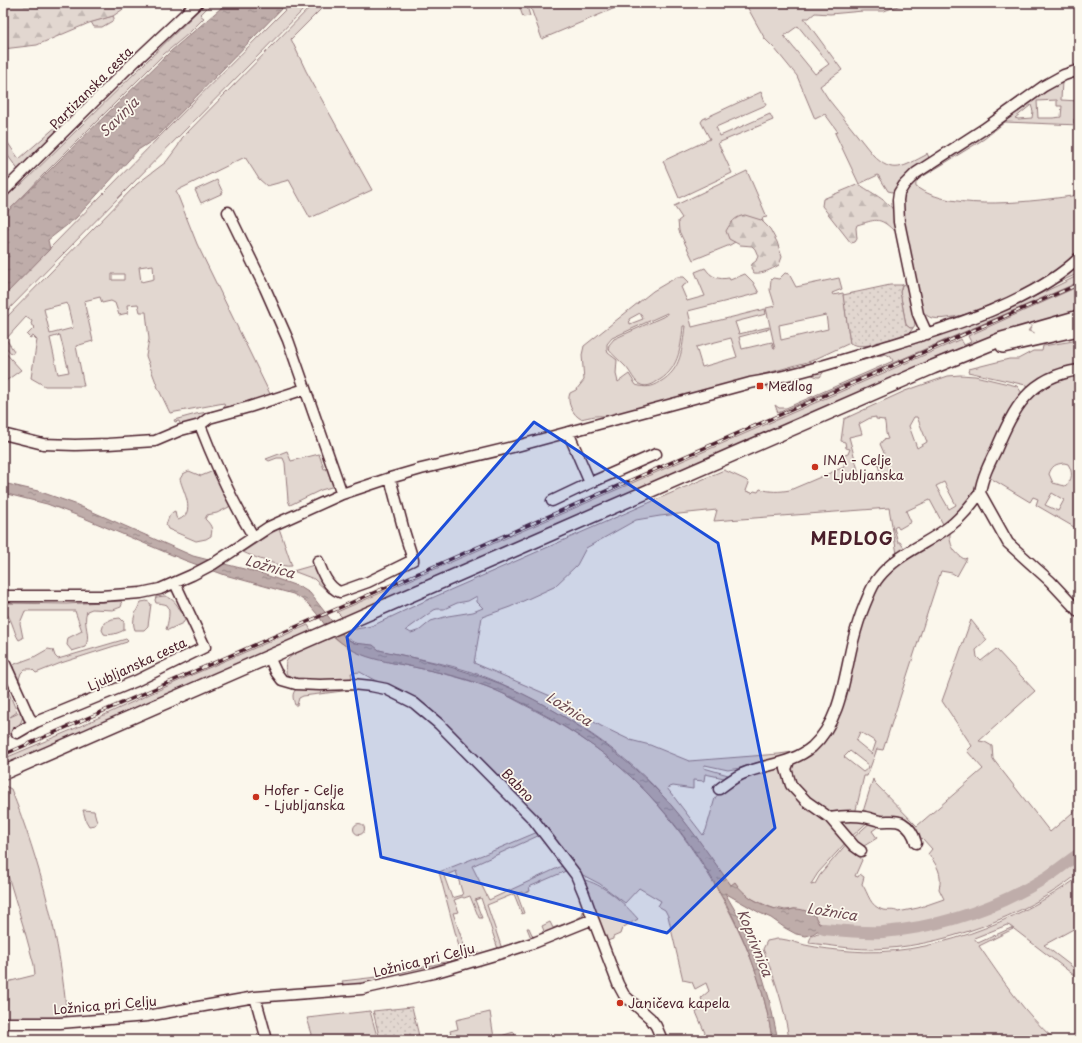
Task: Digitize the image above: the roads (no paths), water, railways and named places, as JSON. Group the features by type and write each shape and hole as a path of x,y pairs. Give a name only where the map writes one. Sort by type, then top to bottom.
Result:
{"main road":[{"path":"3,773 966,353 1018,334 1079,317"},
{"path":"966,353 984,351 1079,330"}],"street":[{"name":"Partizanska cesta","path":"3,192 128,68 198,3"},
{"path":"927,334 917,308 898,215 898,200 904,185 916,174 984,129 1044,86 1064,75 1079,70"},
{"path":"228,212 265,288 288,340 342,494"},
{"path":"3,596 126,595 141,593 175,583 192,576 233,552 253,536 284,519 342,494 390,478 750,383 791,374 927,334 990,310 1027,293 1055,278 1079,258"},
{"path":"719,789 742,774 772,764 789,761 811,748 829,725 838,705 853,640 862,612 877,578 888,566 949,527 964,514 980,493 985,475 1000,440 1021,400 1040,384 1055,376 1079,370"},
{"path":"3,434 43,444 75,445 155,441 181,430 200,425 209,418 264,403 305,389"},
{"path":"200,425 222,479 253,536"},
{"path":"568,432 590,483"},
{"path":"552,500 656,454"},
{"path":"318,561 330,586 335,591 340,592 368,582 413,560 390,478"},
{"path":"980,493 1008,543 1015,551 1050,581 1079,612"},
{"name":"Ljubljanska cesta","path":"17,733 36,722 136,681 205,648 175,583"},
{"name":"Babno","path":"269,657 282,680 296,684 359,685 386,689 414,703 439,724 533,819 562,855 576,875 618,984 624,995 650,1018 656,1026 662,1040"},
{"path":"3,666 5,664 29,717 36,722"},
{"path":"789,761 786,769 791,785 806,801 830,818 854,846 861,851"},
{"path":"830,818 846,816 863,817 881,821 896,820 908,828 916,843"},
{"name":"Ložnica pri Celju","path":"3,1023 60,1022 147,1016 255,997 362,989 433,974 536,942 592,919"},
{"path":"255,997 268,1040"}],"water":[{"name":"Savinja","path":"224,3 287,3 155,139 138,150 76,218 48,240 50,249 3,297 3,216 171,51 221,8"},
{"path":"3,483 38,491 75,504 193,556 260,573 300,587 310,593 345,638 354,643 373,645 379,650 447,666 488,679 534,699 580,727 624,760 671,804 689,826 731,885 735,882 744,893 763,905 785,911 796,909 803,910 814,914 819,924 838,926 841,934 817,931 806,936 796,934 771,918 725,893 740,919 760,968 769,998 778,1040 772,1040 765,1001 752,962 736,923 716,885 692,848 666,814 638,784 595,747 551,718 478,683 367,657 356,652 338,640 312,608 301,598 293,594 225,575 184,560 47,504 3,493"}],"waterway":[{"name":"Ložnica","path":"824,929 883,932 926,926 947,921 988,907 1028,888 1047,877 1079,854"}],"railway":[{"path":"3,755 1079,284"}],"place":[{"name":"Medlog","path":"760,386"},
{"name":"INA - Celje - Ljubljanska","path":"815,467"},
{"name":"Hofer - Celje - Ljubljanska","path":"256,797"},
{"name":"Janičeva kapela","path":"620,1003"}],"district":[{"name":"MEDLOG","path":"852,539"}],"water label":[{"name":"Koprivnica","path":"755,943"}]}
